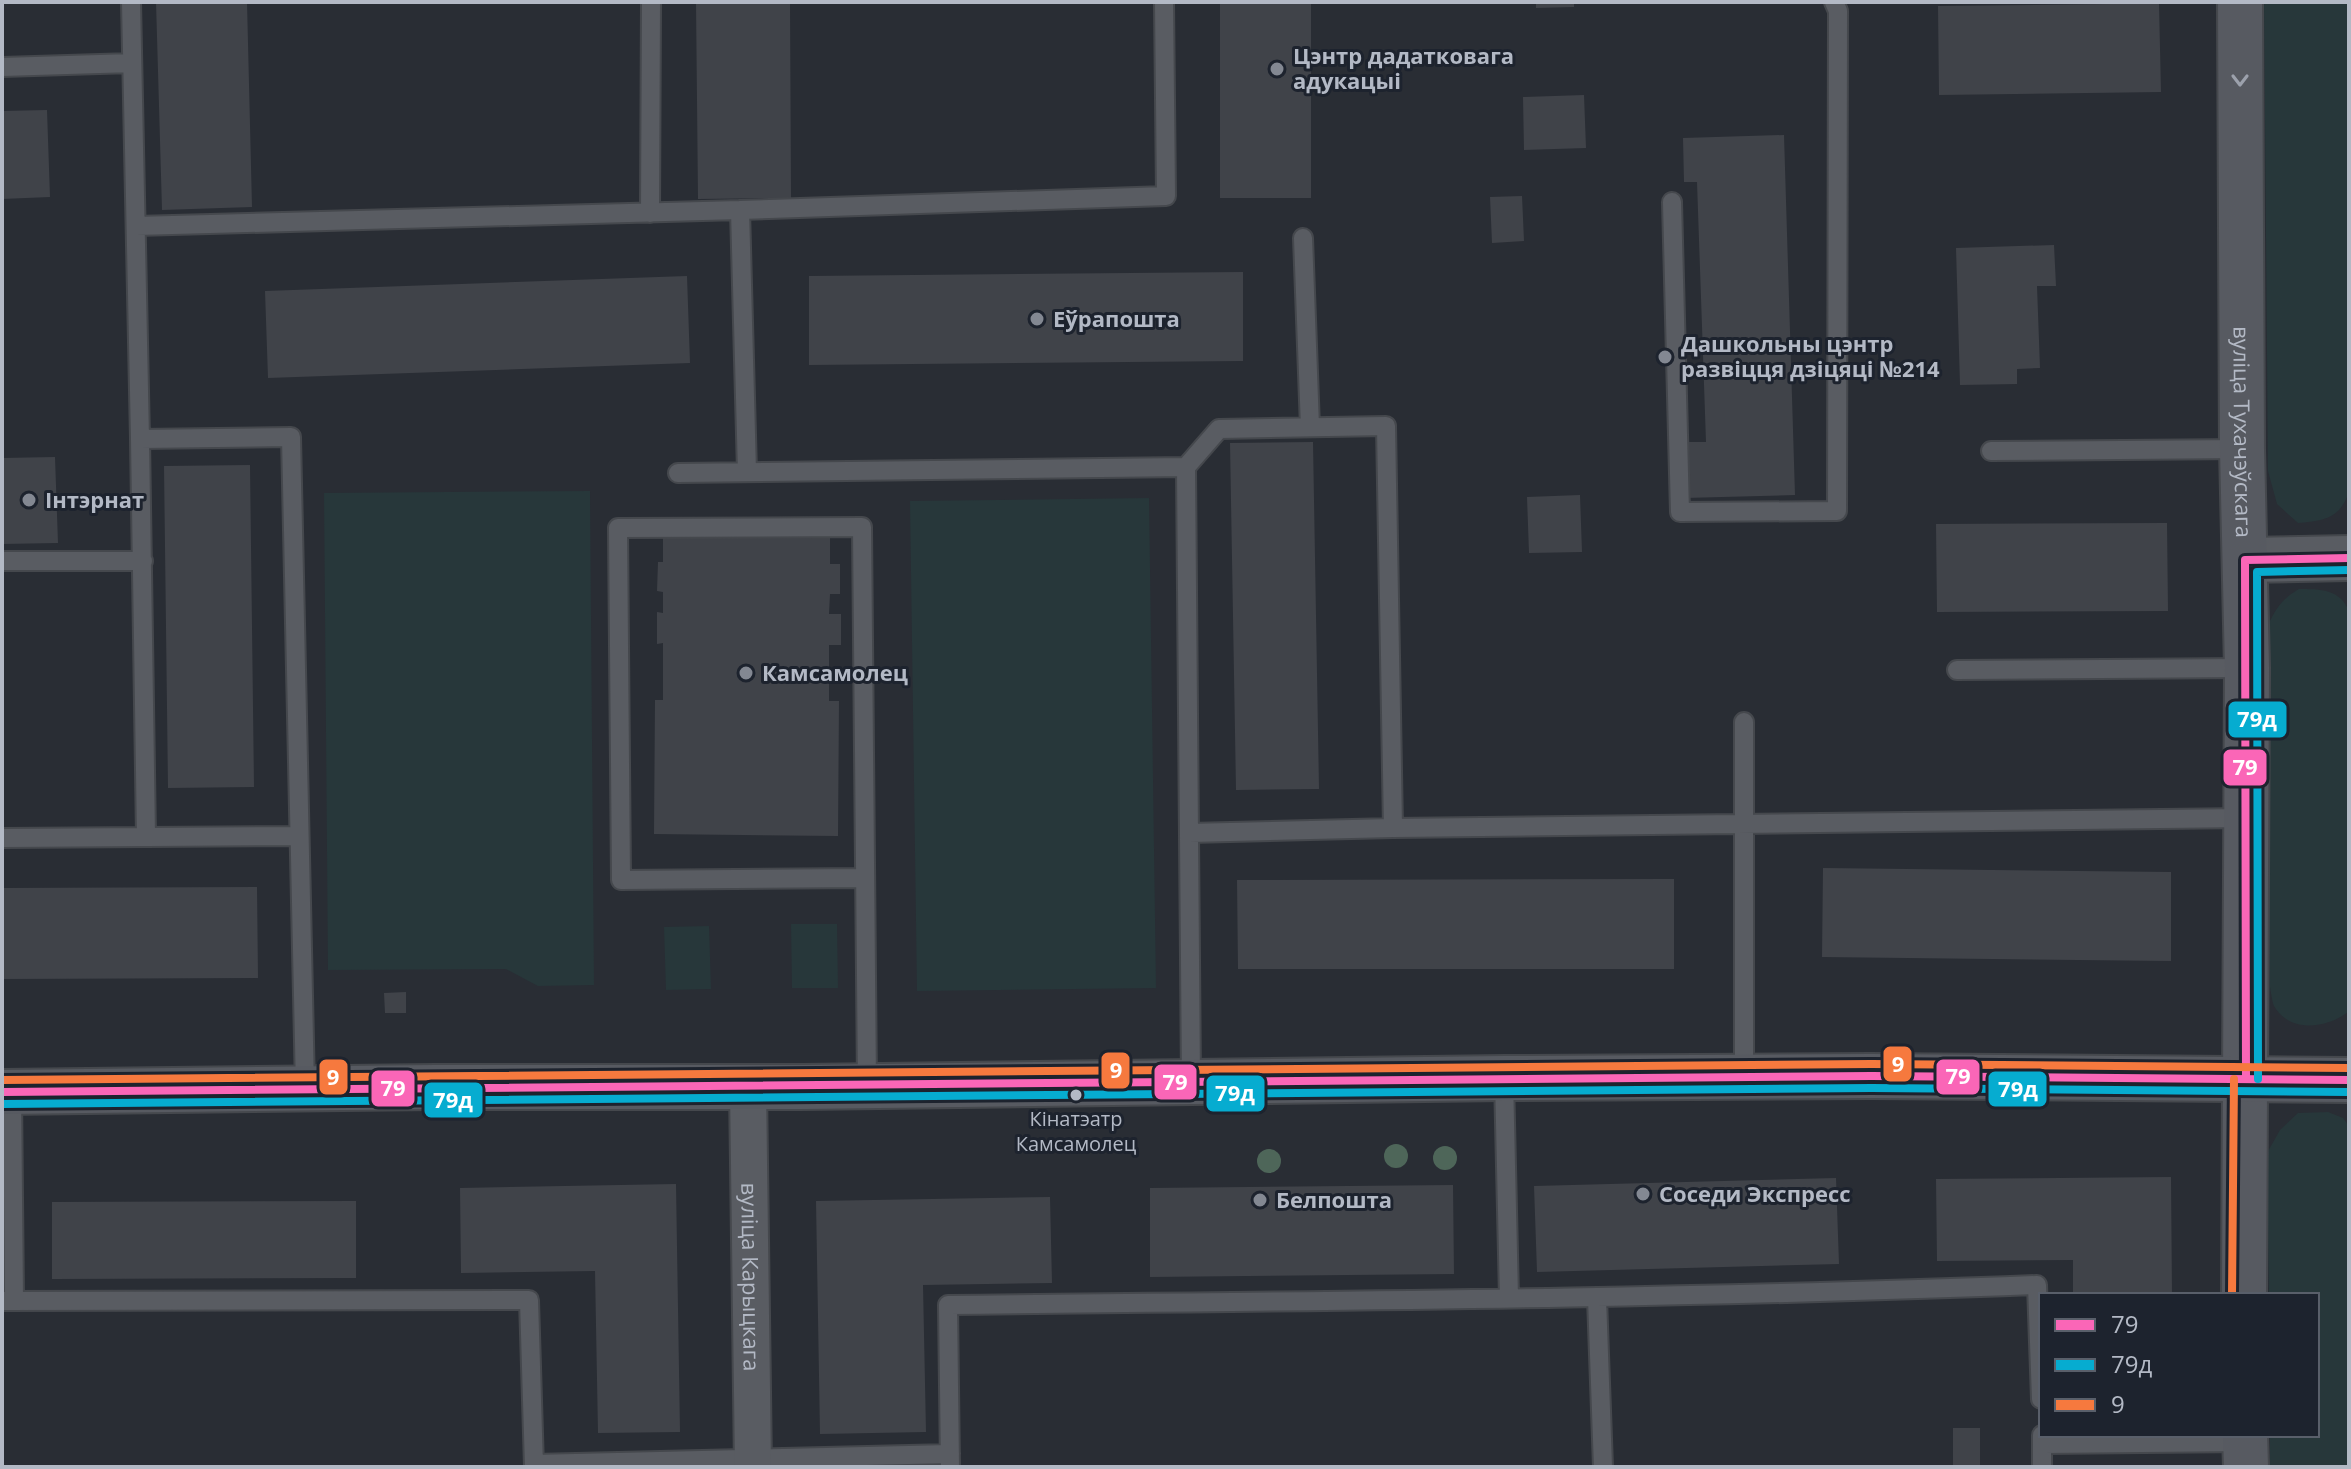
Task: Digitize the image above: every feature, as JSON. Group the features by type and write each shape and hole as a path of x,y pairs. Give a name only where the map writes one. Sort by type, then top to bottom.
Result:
{"main road":[{"name":"вуліца Тухачэўскага","path":"2240,2 2242,449 2247,668 2244,1293"},
{"path":"7,1092 1504,1078 2349,1080"}],"street":[{"path":"2245,560 2349,558"},
{"name":"вуліца Карыцкага","path":"748,1087 753,1463"}],"lane":[{"path":"131,2 146,837"},
{"path":"650,213 651,2"},
{"path":"136,226 1166,196 1164,2"},
{"path":"1672,202 1680,512 1837,511 1838,11 1834,2"},
{"path":"2,67 132,63"},
{"path":"740,210 747,472"},
{"path":"1303,238 1310,427"},
{"path":"1191,1082 1186,467 1219,429 1386,426 1393,828"},
{"path":"140,439 291,437 305,1088"},
{"path":"1991,451 2242,449"},
{"path":"678,473 1186,467"},
{"path":"865,878 621,880 618,528 862,527 867,1086"},
{"path":"2,561 143,561"},
{"path":"1957,670 2247,668"},
{"path":"1744,722 1744,1078"},
{"path":"1189,833 2247,818"},
{"path":"2,838 299,836"},
{"path":"1504,1078 1509,1298"},
{"path":"7,1092 8,1301 529,1300 534,1465 950,1460 948,1305 1597,1298 2037,1285 2039,1342"},
{"path":"1597,1298 1603,1467"},
{"path":"2042,1467 2042,1440 2245,1448"}],"shaded area":[{"path":"2264,2 2349,2 2349,491 2341,508 2330,517 2298,523 2277,504 2268,471"},
{"path":"590,491 594,985 538,986 506,969 328,970 324,493"},
{"path":"1149,498 1156,988 917,991 910,501"},
{"path":"2299,589 2335,594 2349,611 2349,1011 2331,1021 2310,1025 2290,1021 2281,1015 2274,1006 2270,987 2266,630 2279,606"},
{"path":"791,924 837,924 838,988 792,988"},
{"path":"709,926 711,989 666,990 664,927"},
{"path":"2328,1112 2343,1118 2349,1126 2349,1467 2270,1467 2270,1437 2319,1437 2319,1293 2269,1293 2267,1153 2280,1130 2298,1113"}],"building":[{"path":"156,2 247,2 252,207 162,210"},
{"path":"696,2 790,2 791,198 698,199"},
{"path":"1220,2 1311,2 1311,198 1220,198"},
{"path":"1536,2 1574,2 1574,7 1536,8"},
{"path":"2159,4 2161,92 1939,95 1938,6"},
{"path":"1584,95 1586,148 1524,150 1523,97"},
{"path":"47,110 50,197 2,199 2,111"},
{"path":"1784,135 1795,495 1684,498 1682,442 1706,442 1697,182 1684,182 1683,138"},
{"path":"1522,196 1524,241 1492,243 1490,197"},
{"path":"2054,245 2056,286 2037,286 2040,368 2017,369 2017,384 1960,385 1956,248"},
{"path":"1243,272 1243,361 809,365 809,276"},
{"path":"687,276 690,363 268,378 265,291"},
{"path":"1313,442 1319,789 1236,790 1230,443"},
{"name":"Інтэрнат","path":"55,457 58,543 2,544 2,458"},
{"path":"250,465 254,787 168,788 164,466"},
{"path":"1580,495 1582,552 1529,553 1527,497"},
{"path":"2167,523 2168,611 1937,612 1936,524"},
{"name":"Камсамолец","path":"663,537 830,538 830,564 840,564 840,594 830,594 829,614 841,614 841,645 829,645 829,701 839,701 838,836 654,834 655,700 663,700 663,643 657,644 657,612 663,613 663,592 657,591 658,562 663,562"},
{"path":"1823,868 2171,872 2171,961 1822,957"},
{"path":"1674,879 1674,969 1238,969 1237,880"},
{"path":"257,887 258,978 2,979 2,888"},
{"path":"406,992 406,1013 385,1013 384,993"},
{"path":"2171,1177 2172,1293 2073,1293 2073,1260 1937,1261 1936,1179"},
{"path":"1836,1178 1839,1264 1537,1272 1534,1186"},
{"path":"676,1184 680,1432 598,1433 595,1271 461,1273 460,1188"},
{"path":"1453,1185 1454,1274 1150,1277 1150,1188"},
{"path":"1050,1197 1052,1283 923,1285 926,1432 820,1434 816,1201"},
{"path":"356,1201 356,1278 52,1279 52,1202"},
{"path":"1953,1428 1980,1428 1980,1466 1953,1466"}],"transit line":[{"name":"79","path":"2246,1079 2245,560 2349,558"},
{"name":"79д","path":"2258,1079 2257,572 2349,570"},
{"name":"9","path":"2,1080 1871,1064 2349,1068"},
{"name":"79","path":"2,1092 1871,1076 2349,1080"},
{"name":"9","path":"2232,1293 2234,1079"},
{"name":"79д","path":"2,1104 1871,1088 2349,1092"}],"place":[{"name":"Цэнтр дадатковага адукацыі","path":"1277,69"},
{"name":"Еўрапошта","path":"1037,319"},
{"name":"Дашкольны цэнтр развіцця дзіцяці №214","path":"1665,357"},
{"name":"Інтэрнат","path":"29,500"},
{"name":"Камсамолец","path":"746,673"},
{"name":"Кінатэатр Камсамолец","path":"1076,1095"},
{"name":"Соседи Экспресс","path":"1643,1194"},
{"name":"Белпошта","path":"1260,1200"}]}
